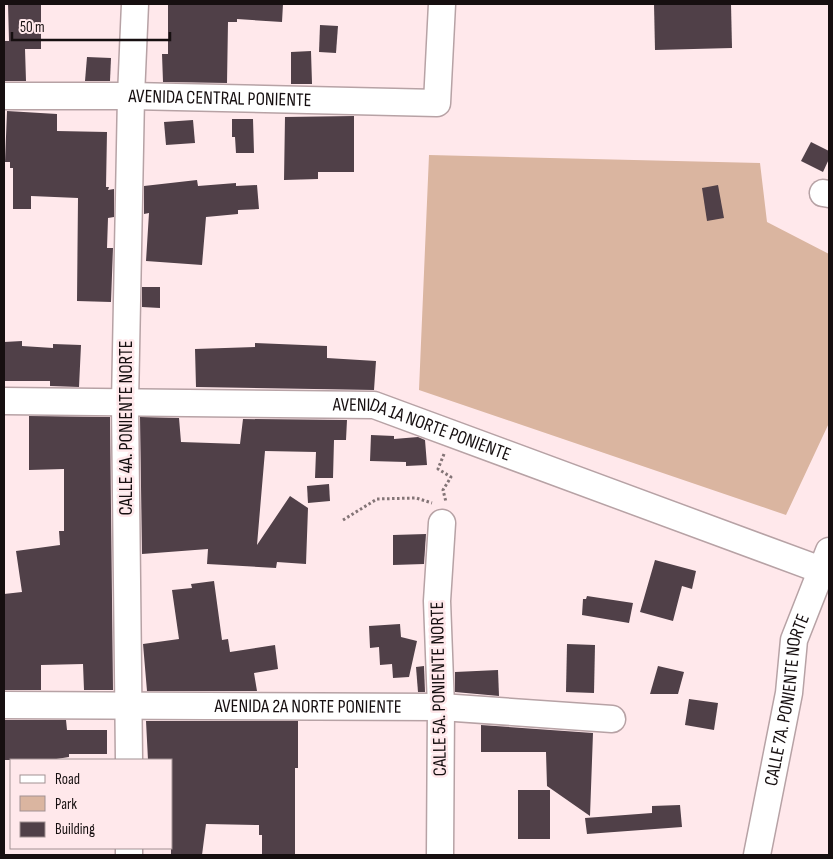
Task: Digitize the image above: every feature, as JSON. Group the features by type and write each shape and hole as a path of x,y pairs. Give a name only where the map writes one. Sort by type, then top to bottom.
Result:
{"street":[{"name":"CALLE 4A. PONIENTE NORTE","path":"129,759 125,403 131,96 135,4"},
{"name":"AVENIDA CENTRAL PONIENTE","path":"4,96 131,96 437,103 442,4"},
{"name":"AVENIDA 1A NORTE PONIENTE","path":"4,401 374,406 449,434 826,564"},
{"name":"CALLE 5A. PONIENTE NORTE","path":"440,855 441,706 437,601 444,515"},
{"name":"CALLE 7A. PONIENTE NORTE","path":"757,855 790,693 794,640 826,564"},
{"name":"AVENIDA 2A NORTE PONIENTE","path":"4,705 129,707 441,706 612,719"}],"path":[{"path":"443,490 451,477 438,469 449,434"},
{"path":"343,520 377,499 416,498 444,515"}],"green space":[{"path":"429,155 760,163 767,222 829,254 829,423 786,515 419,390"}],"building":[{"path":"8,4 41,4 41,49 25,49 26,81 4,81 4,41 9,41"},
{"path":"168,4 283,4 282,22 237,19 237,22 228,22 227,83 163,82 162,54 168,54"},
{"path":"654,4 731,4 732,48 655,50"},
{"path":"320,25 338,26 336,53 319,52"},
{"path":"311,51 312,84 291,84 291,52"},
{"path":"87,57 111,58 110,81 85,81"},
{"path":"7,111 57,114 57,131 107,132 106,187 109,187 108,190 114,189 114,217 108,218 107,248 113,248 111,302 77,301 78,198 31,196 31,209 13,209 13,168 10,168 10,162 5,162"},
{"path":"354,116 354,172 318,172 318,179 284,180 285,117"},
{"path":"232,119 253,119 254,153 236,153 235,137 232,137"},
{"path":"193,120 195,143 166,145 164,122"},
{"path":"811,142 829,151 829,159 823,172 801,161"},
{"path":"197,180 198,186 236,183 236,186 257,185 259,209 238,210 238,214 206,217 202,265 146,261 149,213 144,214 144,186"},
{"path":"718,185 724,218 707,221 702,188"},
{"path":"142,287 160,287 160,308 142,307"},
{"path":"22,341 22,346 53,348 53,344 81,345 79,387 50,386 50,381 4,381 4,342"},
{"path":"255,343 327,346 327,358 376,361 374,390 196,387 195,349 255,347"},
{"path":"29,416 110,417 113,690 84,690 83,664 41,665 41,690 4,690 4,594 22,592 16,551 60,545 59,531 64,531 64,469 29,470"},
{"path":"140,417 179,418 181,442 240,444 243,419 347,420 346,440 334,440 333,478 315,478 316,452 265,451 257,545 290,496 308,508 306,564 277,562 276,568 207,564 208,549 142,554"},
{"path":"371,435 394,436 394,439 418,437 425,440 427,465 406,466 406,462 370,461"},
{"path":"329,484 330,501 308,503 307,486"},
{"path":"426,534 424,564 393,565 393,535"},
{"path":"655,560 696,571 692,589 682,586 673,621 640,612"},
{"path":"214,581 222,640 228,639 230,652 275,645 278,669 254,673 257,691 147,691 143,644 179,639 172,590 192,588 191,584"},
{"path":"587,596 633,603 629,623 582,615 583,599 586,599"},
{"path":"400,624 401,637 417,641 409,677 393,678 392,664 380,665 379,647 370,648 369,626"},
{"path":"567,644 595,645 594,693 566,692"},
{"path":"424,666 425,692 418,692 416,667"},
{"path":"658,666 684,672 678,694 650,694"},
{"path":"498,670 499,696 455,692 455,672"},
{"path":"689,699 718,703 714,730 685,725"},
{"path":"4,720 66,720 67,730 107,730 107,754 69,754 69,757 56,759 4,760"},
{"path":"146,721 298,721 298,768 295,768 295,855 262,855 262,835 259,835 259,825 206,824 202,855 171,855 172,759 148,759"},
{"path":"481,725 593,733 590,816 547,786 546,752 481,752"},
{"path":"518,790 550,790 550,839 518,839"},
{"path":"680,805 682,827 587,834 585,818 652,813 652,806"}]}
